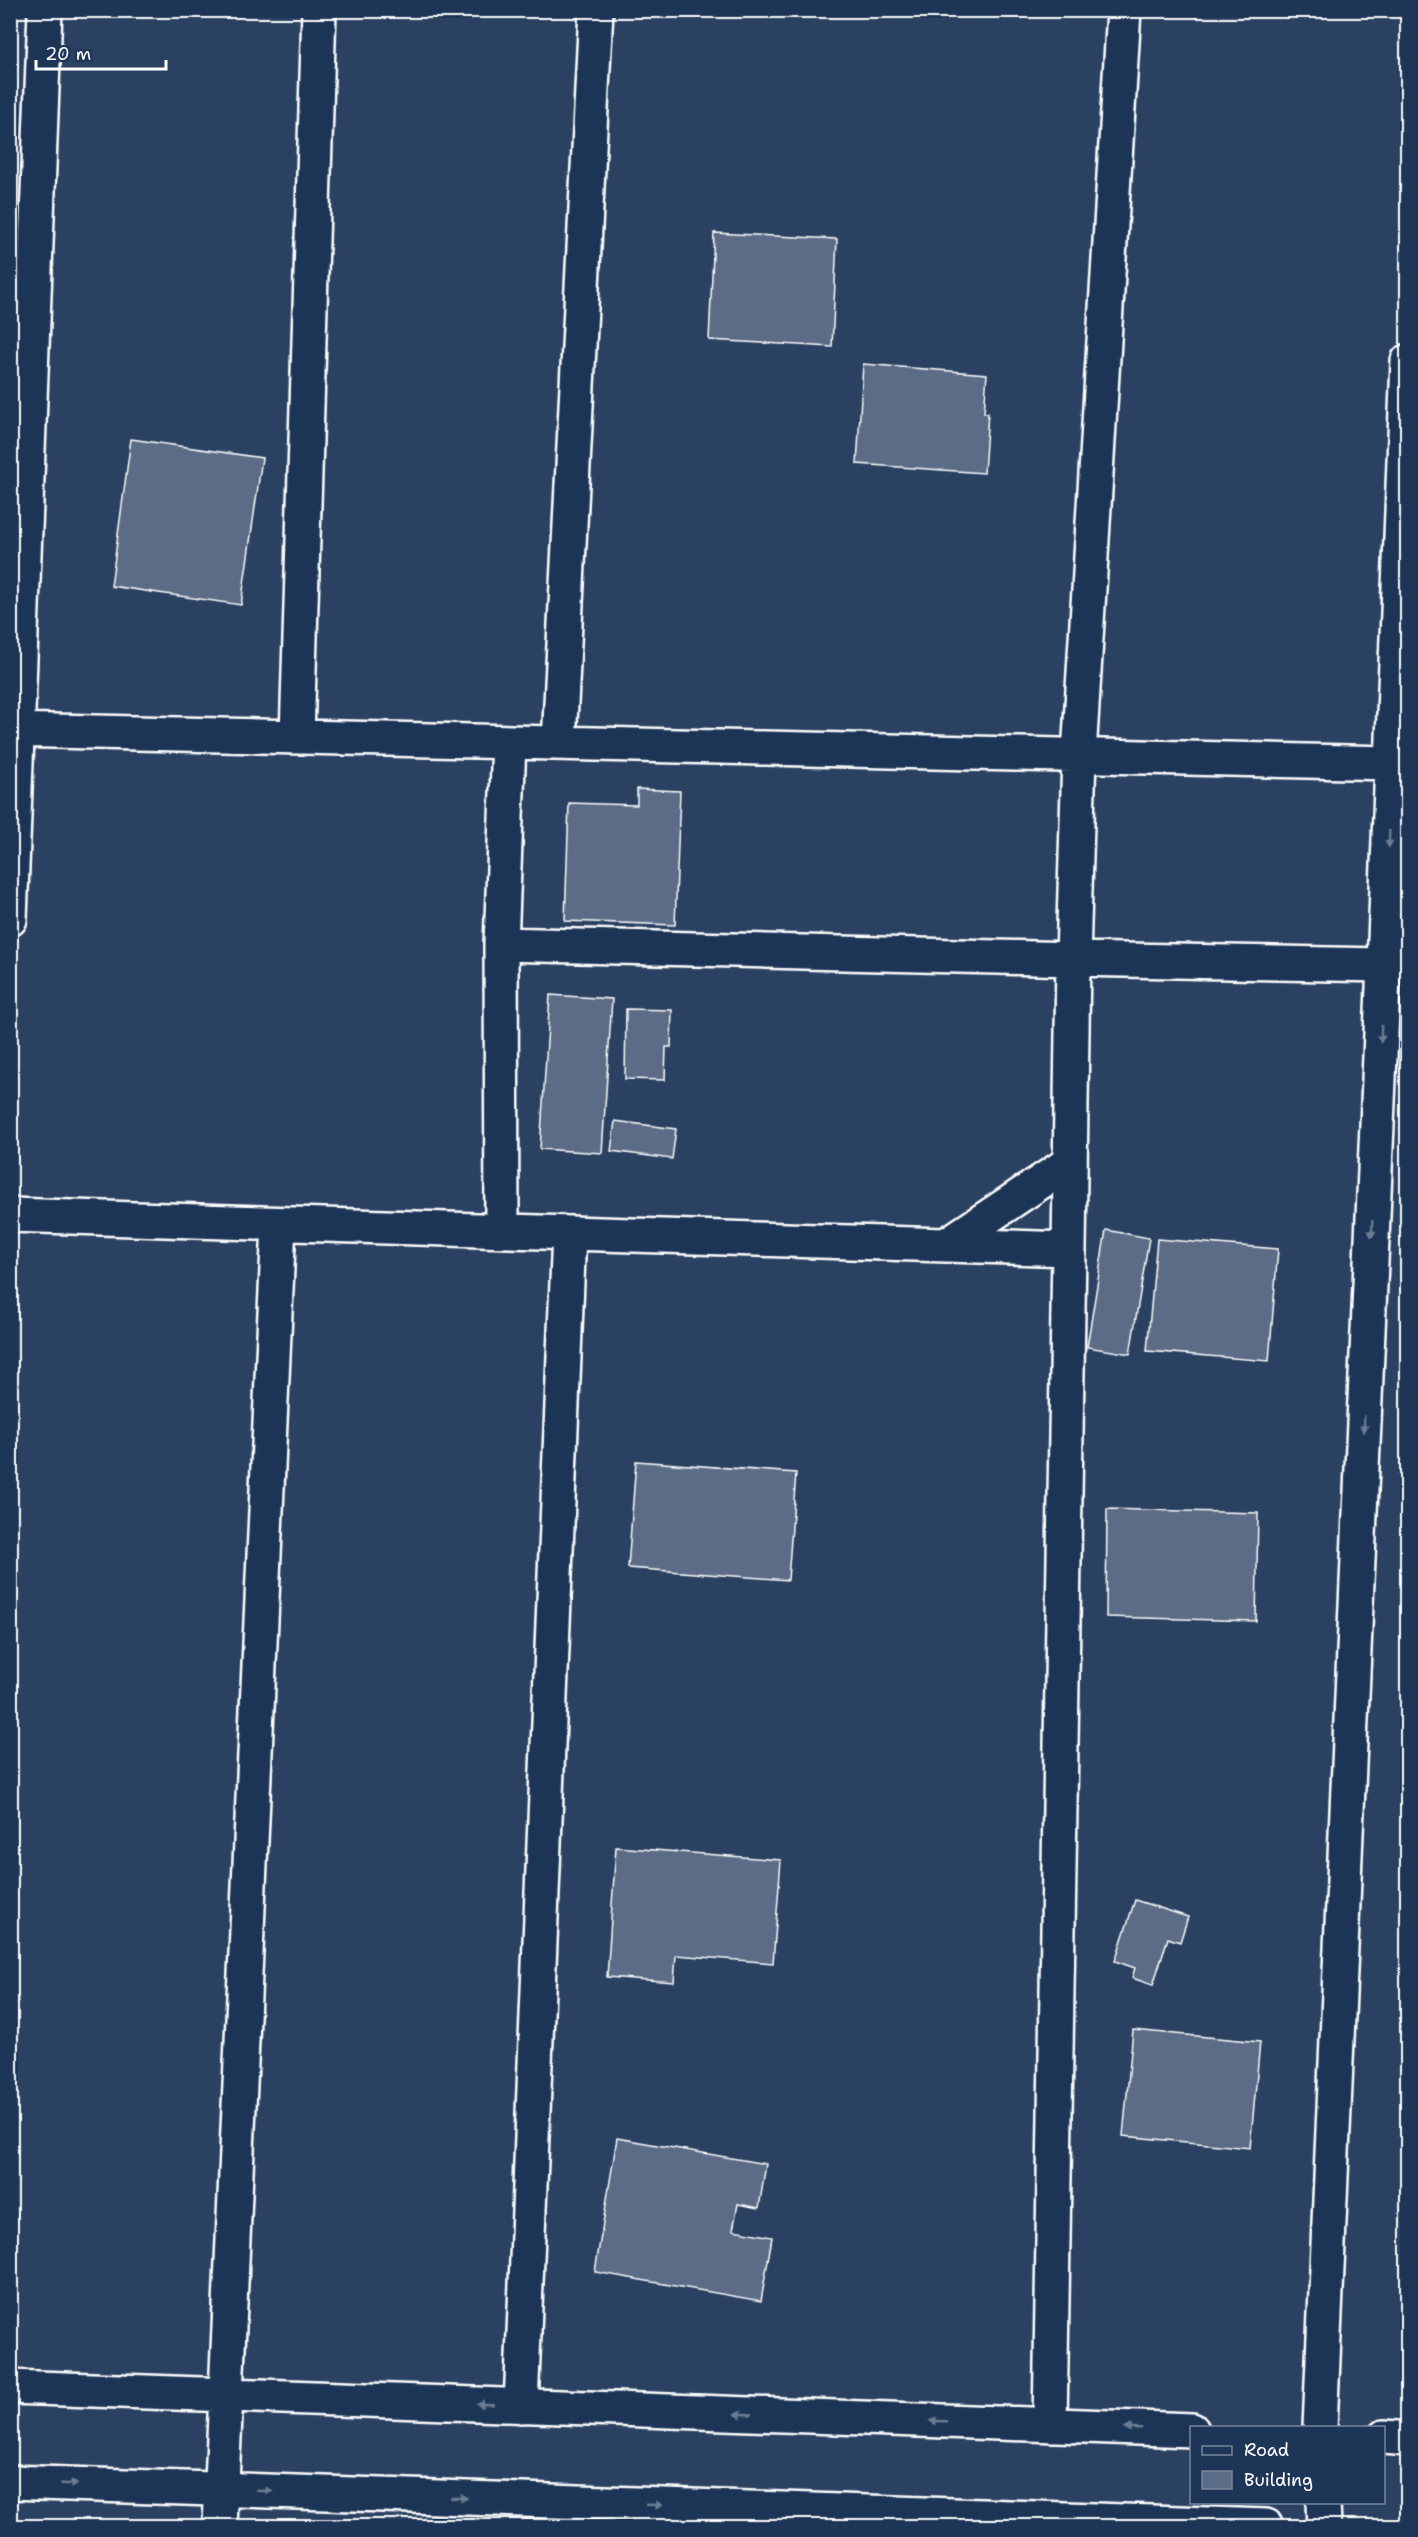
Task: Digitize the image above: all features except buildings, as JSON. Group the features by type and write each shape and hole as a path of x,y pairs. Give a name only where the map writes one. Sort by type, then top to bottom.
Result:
{"street":[{"path":"10,919 14,730 45,10"},
{"path":"297,737 320,10"},
{"path":"559,743 596,10"},
{"path":"1050,2426 1073,959 1079,755 1125,10"},
{"path":"1320,2426 1384,965 1406,435 1407,361"},
{"path":"14,730 1392,763"},
{"path":"502,1229 501,944 509,742"},
{"path":"501,944 1384,965"},
{"path":"946,1245 1070,1163"},
{"path":"10,1215 1069,1249"},
{"path":"220,2526 279,1224"},
{"path":"521,2406 569,1233"},
{"path":"10,2387 1190,2430"},
{"path":"1385,2438 1407,2439"},
{"path":"10,2482 1038,2523 1266,2526"},
{"path":"1323,2504 1323,2526"}]}
